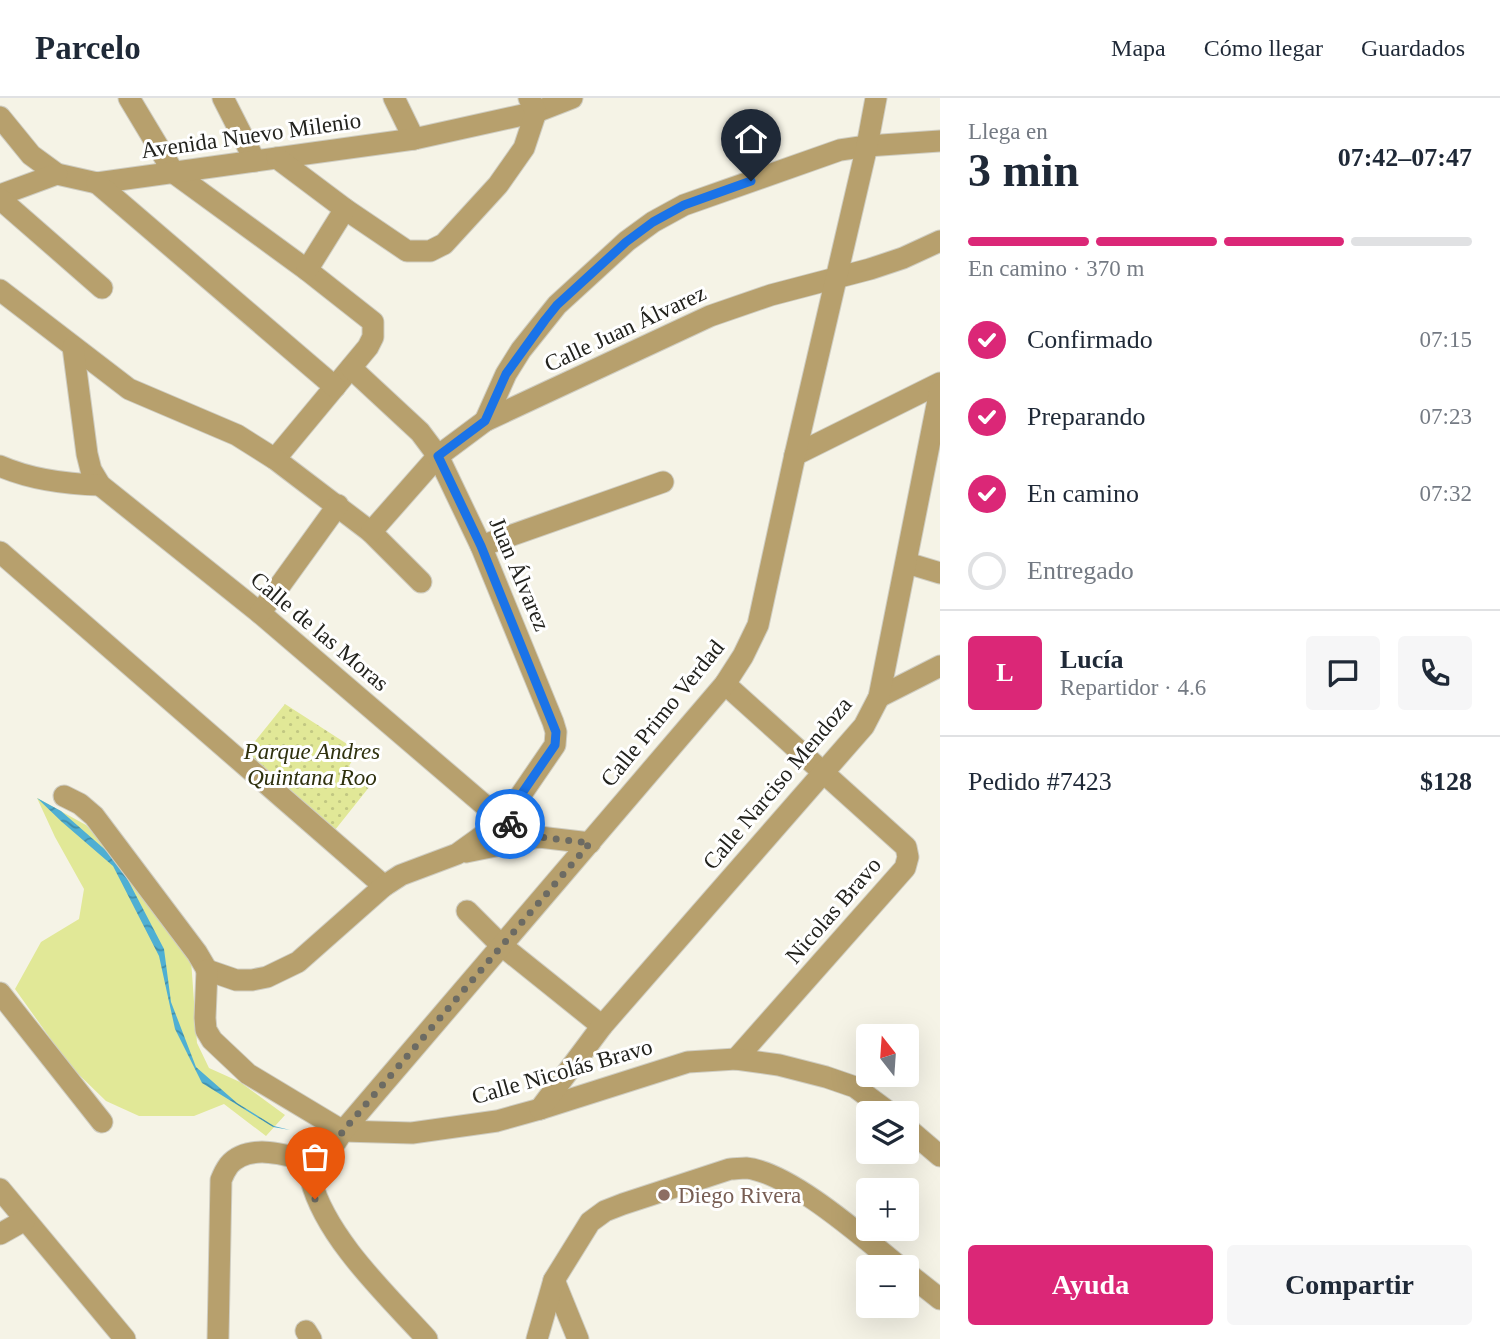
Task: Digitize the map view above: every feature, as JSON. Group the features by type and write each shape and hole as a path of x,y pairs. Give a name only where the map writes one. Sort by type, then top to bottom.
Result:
{"street":[{"path":"129,98 174,173 373,322 373,337 368,347 275,459"},
{"path":"223,98 255,161"},
{"path":"394,98 414,139"},
{"name":"Avenida Nuevo Milenio","path":"0,117 31,155 57,174 97,183 414,139 480,126 533,105 572,98"},
{"name":"Calle Primo Verdad","path":"316,1172 343,1131 725,684 743,656 758,625 876,98"},
{"path":"277,158 407,251 430,251 444,244 498,185 524,148 533,105"},
{"path":"485,421 506,374 557,305 626,242 653,222 684,205 819,157 867,146 940,141"},
{"path":"57,174 0,197 102,288"},
{"path":"97,183 335,387"},
{"path":"307,270 345,209"},
{"name":"Calle Juan Álvarez","path":"371,532 438,456 485,421 709,316 771,295 903,258 940,242"},
{"path":"0,290 129,389 237,435 275,459 371,532 421,582"},
{"path":"73,347 86,454 100,485"},
{"name":"Juan Álvarez","path":"351,368 420,432 438,456 481,546 556,732 555,745 503,821 457,854"},
{"path":"795,455 940,383"},
{"name":"Calle Narciso Mendoza","path":"540,1109 602,1027 864,726 879,697 908,563 940,390"},
{"path":"0,466 27,476 100,485"},
{"path":"481,546 663,482"},
{"name":"Calle de las Moras","path":"100,485 260,613 503,821 539,837"},
{"path":"260,613 338,505"},
{"path":"0,552 384,886"},
{"path":"908,563 940,573"},
{"path":"879,697 940,666"},
{"name":"Nicolas Bravo","path":"725,684 906,847 908,857 905,868 736,1059"},
{"path":"64,796 80,804 94,816 198,953 207,970 236,980 267,977 298,962 384,886 401,876 457,854 539,837 590,843"},
{"path":"467,911 501,945 602,1027"},
{"name":"Calle Nicolás Bravo","path":"207,970 205,1018 206,1030 212,1040 248,1074 343,1131 412,1133 497,1121 688,1062 736,1059 835,1080 855,1087 874,1101"},
{"path":"0,993 102,1122"},
{"path":"919,1138 940,1156"},
{"path":"218,1339 221,1180 231,1164 249,1154 273,1152 316,1172 315,1199 354,1259 427,1339"},
{"path":"537,1339 554,1280 590,1222 605,1211 730,1169 746,1168 762,1172 798,1189 884,1255"},
{"path":"0,1189 125,1339"},
{"path":"0,1234 24,1220"},
{"path":"554,1280 578,1339"},
{"path":"919,1282 940,1299"}],"green space":[{"name":"Parque Andres Quintana Roo","path":"285,704 358,751 349,766 370,786 335,830 244,755"},
{"path":"37,798 86,825 190,946 197,1043 209,1068 240,1082 285,1115 266,1136 224,1104 194,1116 139,1116 106,1101 70,1066 15,989 41,942 79,919 84,889"}],"water":[{"path":"37,798 61,811 118,861 164,949 171,1002 196,1067 237,1103 274,1126 290,1130 273,1127 202,1083 175,1029 159,956 113,866"}],"way so far":[{"path":"315,1199 311,1180 343,1131 590,843 539,837 510,824"}],"place":[{"name":"Diego Rivera","path":"664,1195"}],"route":[{"path":"510,824 503,821 555,745 556,732 481,546 438,456 485,421 506,374 545,320 557,305 626,242 653,222 684,205 751,181"}]}
